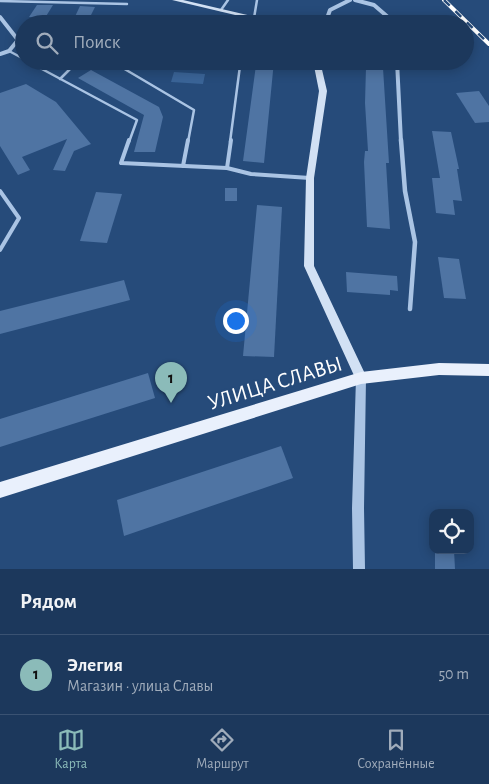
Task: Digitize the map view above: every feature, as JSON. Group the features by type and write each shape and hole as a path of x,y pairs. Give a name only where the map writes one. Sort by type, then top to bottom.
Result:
{"main road":[{"path":"175,0 242,15"},
{"name":"УЛИЦА СЛАВЫ","path":"318,70 323,91 310,178 309,266 361,378"},
{"name":"УЛИЦА СЛАВЫ","path":"0,490 361,378 439,369 489,370"}],"street":[{"path":"328,15 330,10 350,0"},
{"path":"355,0 374,6 385,15"},
{"path":"0,17 15,36"},
{"path":"0,54 9,51 15,44"},
{"path":"396,70 405,192 415,242 410,309"},
{"path":"359,569 358,508 361,378"}],"lane":[{"path":"0,0 127,4"},
{"path":"221,10 228,0"},
{"path":"254,15 257,0"},
{"path":"9,51 15,54"},
{"path":"44,70 136,120 121,163 227,168 251,174 310,178"},
{"path":"60,79 69,70"},
{"path":"126,70 194,110 183,166"},
{"path":"227,168 239,70"},
{"path":"0,191 19,218 0,250"}],"shaded area":[{"path":"174,72 205,74 203,84 171,82"}],"building":[{"path":"37,5 53,5 47,15 30,15"},
{"path":"80,6 95,7 91,15 76,15"},
{"path":"91,70 159,107 163,117 155,152 134,152 144,115 78,78"},
{"path":"255,70 273,70 264,163 243,161"},
{"path":"366,70 383,70 389,163 386,163 390,229 367,227 364,162 365,151 368,151 365,103"},
{"path":"26,84 56,102 91,144 74,151 65,171 53,170 67,139 22,157 30,170 18,175 0,146 0,93"},
{"path":"479,91 489,106 489,122 475,123 456,93"},
{"path":"432,131 451,132 459,169 457,169 462,201 453,200 455,215 436,213 432,178 440,178"},
{"path":"225,188 237,188 237,201 225,201"},
{"path":"96,192 122,194 107,243 80,241"},
{"path":"257,205 282,207 274,357 243,356"},
{"path":"438,257 459,259 466,299 444,298"},
{"path":"346,272 397,276 398,291 390,290 390,295 347,292"},
{"path":"124,280 130,300 0,334 0,311"},
{"path":"148,373 155,398 0,447 0,419"},
{"path":"281,446 293,478 124,536 117,500"},
{"path":"435,554 454,554 455,569 435,569"}],"railway":[{"path":"444,0 459,15"},
{"path":"474,29 489,44"}],"place":[{"name":"Элегия","path":"171,403"}]}
